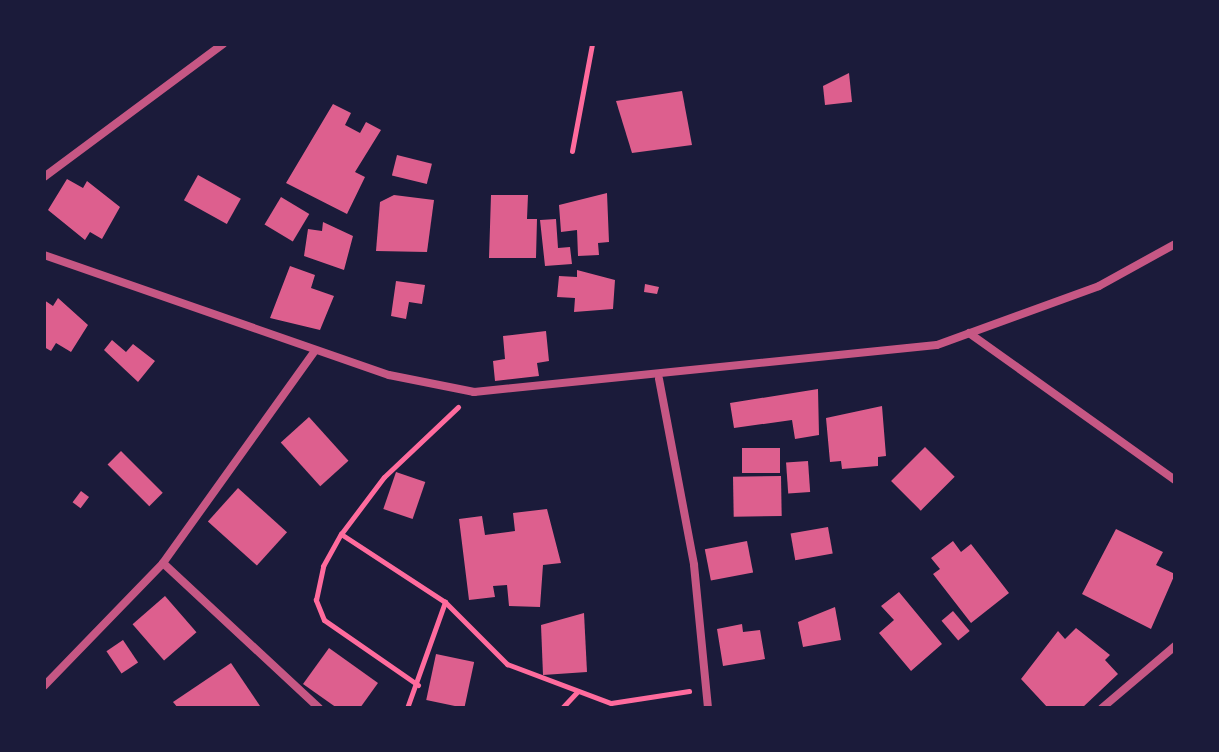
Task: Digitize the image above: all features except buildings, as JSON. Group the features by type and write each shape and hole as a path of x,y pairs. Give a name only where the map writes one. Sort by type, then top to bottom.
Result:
{"street":[{"path":"44,177 223,44"},
{"path":"44,255 315,351 474,392 659,379 937,345 1099,286 1175,244"},
{"path":"969,333 1175,480"},
{"path":"44,686 163,563 315,351"},
{"path":"659,379 694,565 708,708"},
{"path":"163,563 319,708"},
{"path":"1102,708 1175,646"}],"path":[{"path":"572,151 592,44"},
{"path":"418,685 324,620 316,600 323,566 341,534 384,477 474,392"},
{"path":"341,534 445,602 507,664 611,703 707,687"},
{"path":"407,708 418,685 445,602"},
{"path":"562,708 579,691"}]}
